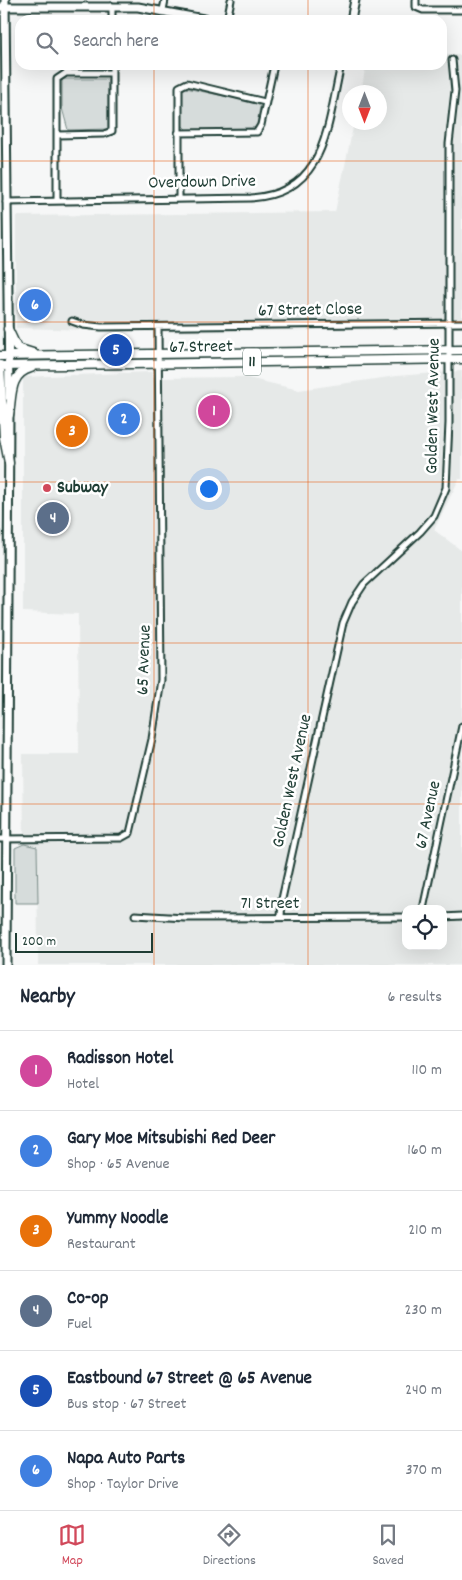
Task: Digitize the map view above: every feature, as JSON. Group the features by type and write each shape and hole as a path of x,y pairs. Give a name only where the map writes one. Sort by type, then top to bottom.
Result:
{"main road":[{"path":"352,15 355,0"},
{"path":"6,965 3,839 4,538 9,463 9,356 4,4 63,3 163,10 186,15"},
{"path":"8,329 13,342 21,350 53,356"},
{"name":"67 Street","path":"0,356 462,350"},
{"name":"67 Street","path":"0,365 462,359"},
{"path":"0,365 4,438 9,463"},
{"path":"9,415 13,384 17,374 41,365"}],"street":[{"path":"163,10 165,0"},
{"path":"228,15 232,0"},
{"path":"416,0 416,7 423,10 462,10"},
{"path":"112,6 112,15"},
{"name":"Golden West Avenue","path":"281,918 282,899 343,623 352,602 364,584 420,532 434,516 446,488 448,470 450,324 449,144 455,91 452,60"},
{"path":"178,133 257,132 261,126 273,70"},
{"name":"Overdown Drive","path":"6,202 261,198 284,191 297,184 308,174 319,155 339,70"},
{"path":"56,135 104,134 112,131 112,73 66,73 59,76 57,83 56,135 57,201"},
{"path":"179,199 179,87 184,83 266,102"},
{"name":"67 Street Close","path":"72,321 91,326 158,327 462,323"},
{"path":"158,327 158,354"},
{"name":"65 Avenue","path":"3,839 121,838 130,833 152,739 161,680 158,354"},
{"name":"67 Avenue","path":"424,905 462,726"},
{"name":"71 Street","path":"135,914 185,918 402,917"},
{"path":"447,916 462,916"}],"shaded area":[{"path":"447,55 462,55 462,328 170,332 16,328 16,216 335,212 353,130 387,130 387,85 362,85 365,70 447,70"},
{"path":"62,79 108,79 108,129 68,130 62,108"},
{"path":"186,88 257,103 260,107 257,124 254,128 187,130 182,125 181,91"},
{"path":"462,371 462,479 459,479 434,530 462,551 462,965 38,965 37,847 24,844 23,754 79,754 78,614 23,612 23,377 151,372 155,378 244,377 299,390 396,376"},
{"path":"24,844 37,847 38,903 15,903 15,848"}],"place":[{"name":"Napa Auto Parts","path":"35,305"},
{"name":"Eastbound 67 Street @ 65 Avenue","path":"116,350"},
{"name":"Radisson Hotel","path":"214,411"},
{"name":"Gary Moe Mitsubishi Red Deer","path":"124,419"},
{"name":"Yummy Noodle","path":"72,431"},
{"name":"Subway","path":"47,488"},
{"name":"Co-op","path":"53,518"}]}
